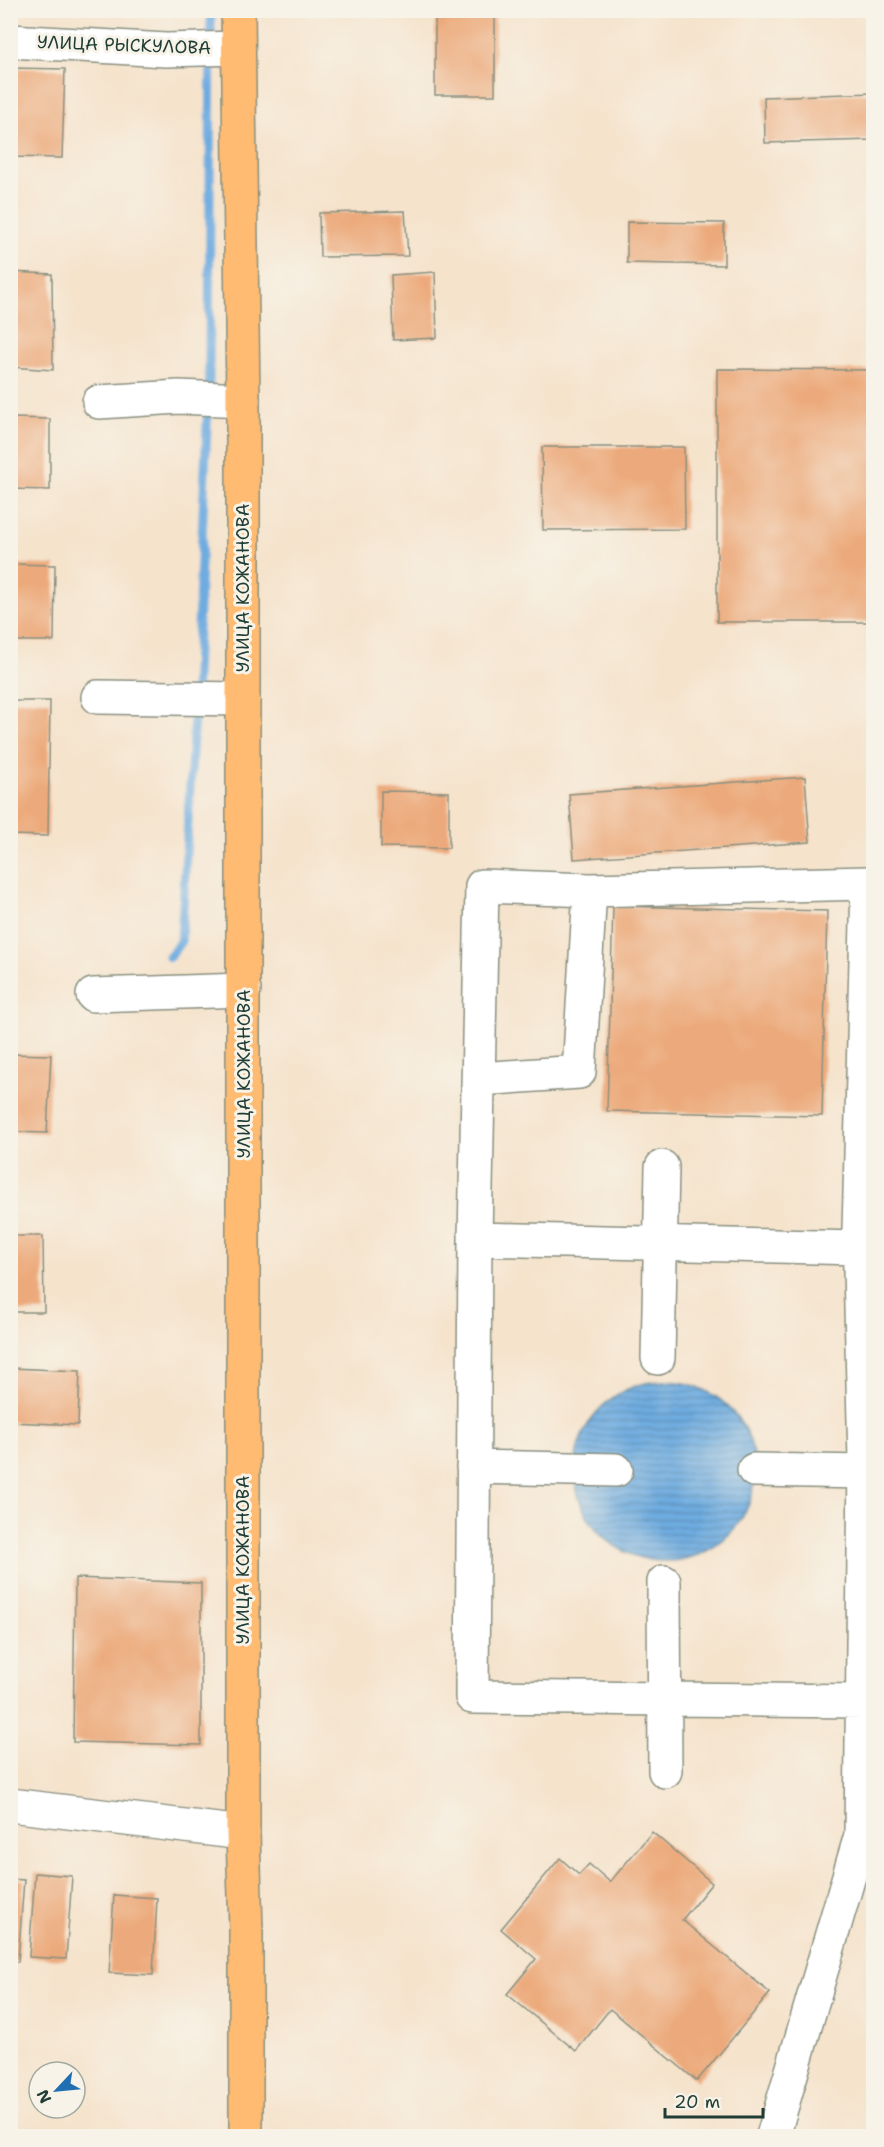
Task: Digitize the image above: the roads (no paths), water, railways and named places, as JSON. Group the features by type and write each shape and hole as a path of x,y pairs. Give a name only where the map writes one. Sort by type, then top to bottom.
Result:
{"main road":[{"name":"УЛИЦА КОЖАНОВА","path":"238,10 243,400 243,1833 246,1930 246,2136"}],"street":[{"name":"УЛИЦА РЫСКУЛОВА","path":"10,41 166,50 238,48"},
{"path":"99,402 179,397 243,400"},
{"path":"98,698 243,699"},
{"path":"773,2136 861,1835 863,1701 865,1472 859,1248 868,883 590,890 482,886 475,1239 472,1697 863,1701"},
{"path":"479,1079 579,1072 590,890"},
{"path":"93,995 244,990"},
{"path":"658,1358 662,1167"},
{"path":"475,1239 859,1248"},
{"path":"473,1467 616,1470"},
{"path":"754,1470 865,1472"},
{"path":"664,1582 665,1771"},
{"path":"10,1805 243,1833"}],"water":[{"path":"665,1381 699,1388 728,1408 748,1437 755,1471 748,1505 728,1534 699,1554 665,1561 631,1554 602,1534 582,1505 575,1471 582,1437 602,1408 631,1388"}],"waterway":[{"path":"169,957 181,941 194,719 209,380 211,10"}]}
